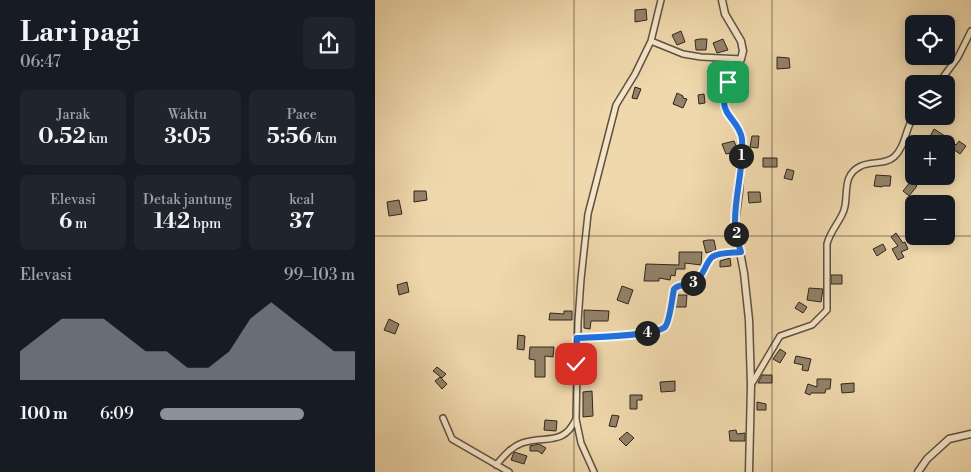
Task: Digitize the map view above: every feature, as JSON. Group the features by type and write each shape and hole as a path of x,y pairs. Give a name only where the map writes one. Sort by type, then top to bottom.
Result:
{"street":[{"path":"594,472 581,444 576,419 577,338 581,280 589,214 616,105 635,74 651,41 661,0"},
{"path":"722,0 725,14 741,41 743,51 741,59 728,82 723,100 725,109 740,131 742,140 735,222 736,236 741,252 749,320 751,385 749,472"},
{"path":"945,75 958,57 971,31"},
{"path":"651,41 683,54 741,59"},
{"path":"751,385 779,336 812,325 827,310 827,244 830,234 844,209 846,186 849,178 854,170 860,166 883,162 893,158 902,146 909,125"},
{"path":"577,338 641,334 665,327 668,321 674,289 677,286 695,282 703,275 712,258 718,255 741,252"},
{"path":"443,418 452,439 509,472"},
{"path":"496,465 511,448 521,443 560,437 576,419"},
{"path":"918,472 927,459 949,439 971,434"}],"building":[{"path":"646,9 647,20 635,22 635,10"},
{"path":"681,31 685,42 677,45 672,35"},
{"path":"707,39 706,50 696,50 695,40"},
{"path":"723,39 728,50 717,53 713,43"},
{"path":"777,57 789,58 790,68 777,69"},
{"path":"713,62 728,72 722,80 716,75 715,77 707,72"},
{"path":"635,87 641,89 637,99 632,98"},
{"path":"677,93 687,99 683,108 673,104"},
{"path":"704,94 705,103 699,104 698,95"},
{"path":"934,129 943,135 931,135"},
{"path":"752,136 759,136 758,148 750,147"},
{"path":"734,141 737,148 731,151 732,153 726,154 722,144"},
{"path":"959,141 966,146 960,154 955,150 955,144"},
{"path":"763,158 777,158 777,167 763,167"},
{"path":"787,169 794,171 792,180 784,178"},
{"path":"876,175 891,176 890,186 874,186"},
{"path":"908,185 917,186 910,195 903,191"},
{"path":"414,191 426,191 427,200 414,202"},
{"path":"748,192 760,192 761,202 749,203"},
{"path":"399,200 402,214 389,216 387,202"},
{"path":"896,233 903,243 905,242 908,249 901,252 904,257 898,260 892,249 898,246 891,237"},
{"path":"714,240 716,250 706,253 703,241"},
{"path":"883,244 886,250 877,256 873,249"},
{"path":"679,252 702,252 701,265 685,263 685,269 676,269 675,276 671,275 670,280 659,278 659,281 644,281 646,264 679,265"},
{"path":"730,258 731,266 720,267 720,261"},
{"path":"831,275 842,275 842,284 831,284"},
{"path":"407,282 409,292 399,295 397,285"},
{"path":"622,286 633,290 628,304 617,300"},
{"path":"809,288 823,289 821,302 807,300"},
{"path":"677,295 687,295 686,307 675,307"},
{"path":"799,302 807,307 803,313 795,308"},
{"path":"584,310 609,311 608,321 591,321 590,329 584,328"},
{"path":"564,311 572,311 572,320 549,320 550,313 564,314"},
{"path":"389,319 399,324 395,334 384,330"},
{"path":"518,335 525,336 524,350 517,349"},
{"path":"530,347 554,347 553,357 545,356 545,377 535,377 535,360 529,359"},
{"path":"780,349 786,353 780,363 773,359"},
{"path":"796,356 811,359 808,371 802,370 803,365 794,363"},
{"path":"437,367 446,374 442,378 433,371"},
{"path":"561,368 573,368 572,381 561,380"},
{"path":"762,375 772,375 772,383 758,383"},
{"path":"440,377 447,384 442,389 435,381"},
{"path":"817,379 831,379 830,389 826,389 825,393 811,393 810,395 805,393 808,384 817,387"},
{"path":"675,381 675,391 661,392 660,382"},
{"path":"854,383 854,392 842,393 841,384"},
{"path":"592,391 593,416 583,417 583,392"},
{"path":"630,395 642,395 642,400 637,400 637,409 630,409"},
{"path":"757,402 766,404 766,410 757,410"},
{"path":"612,415 619,416 616,427 609,426"},
{"path":"545,420 557,421 556,431 544,430"},
{"path":"736,430 737,434 745,433 745,441 730,441 729,431"},
{"path":"627,432 634,438 626,446 619,439"},
{"path":"539,444 546,448 542,454 538,451 530,451 530,446"},
{"path":"514,452 527,456 524,464 511,460"}],"route":[{"path":"576,364 577,338 641,334 665,327 668,321 674,289 677,286 695,282 703,275 712,258 718,255 741,252 736,236 735,222 742,140 737,123 725,109 723,100 728,82"}]}
